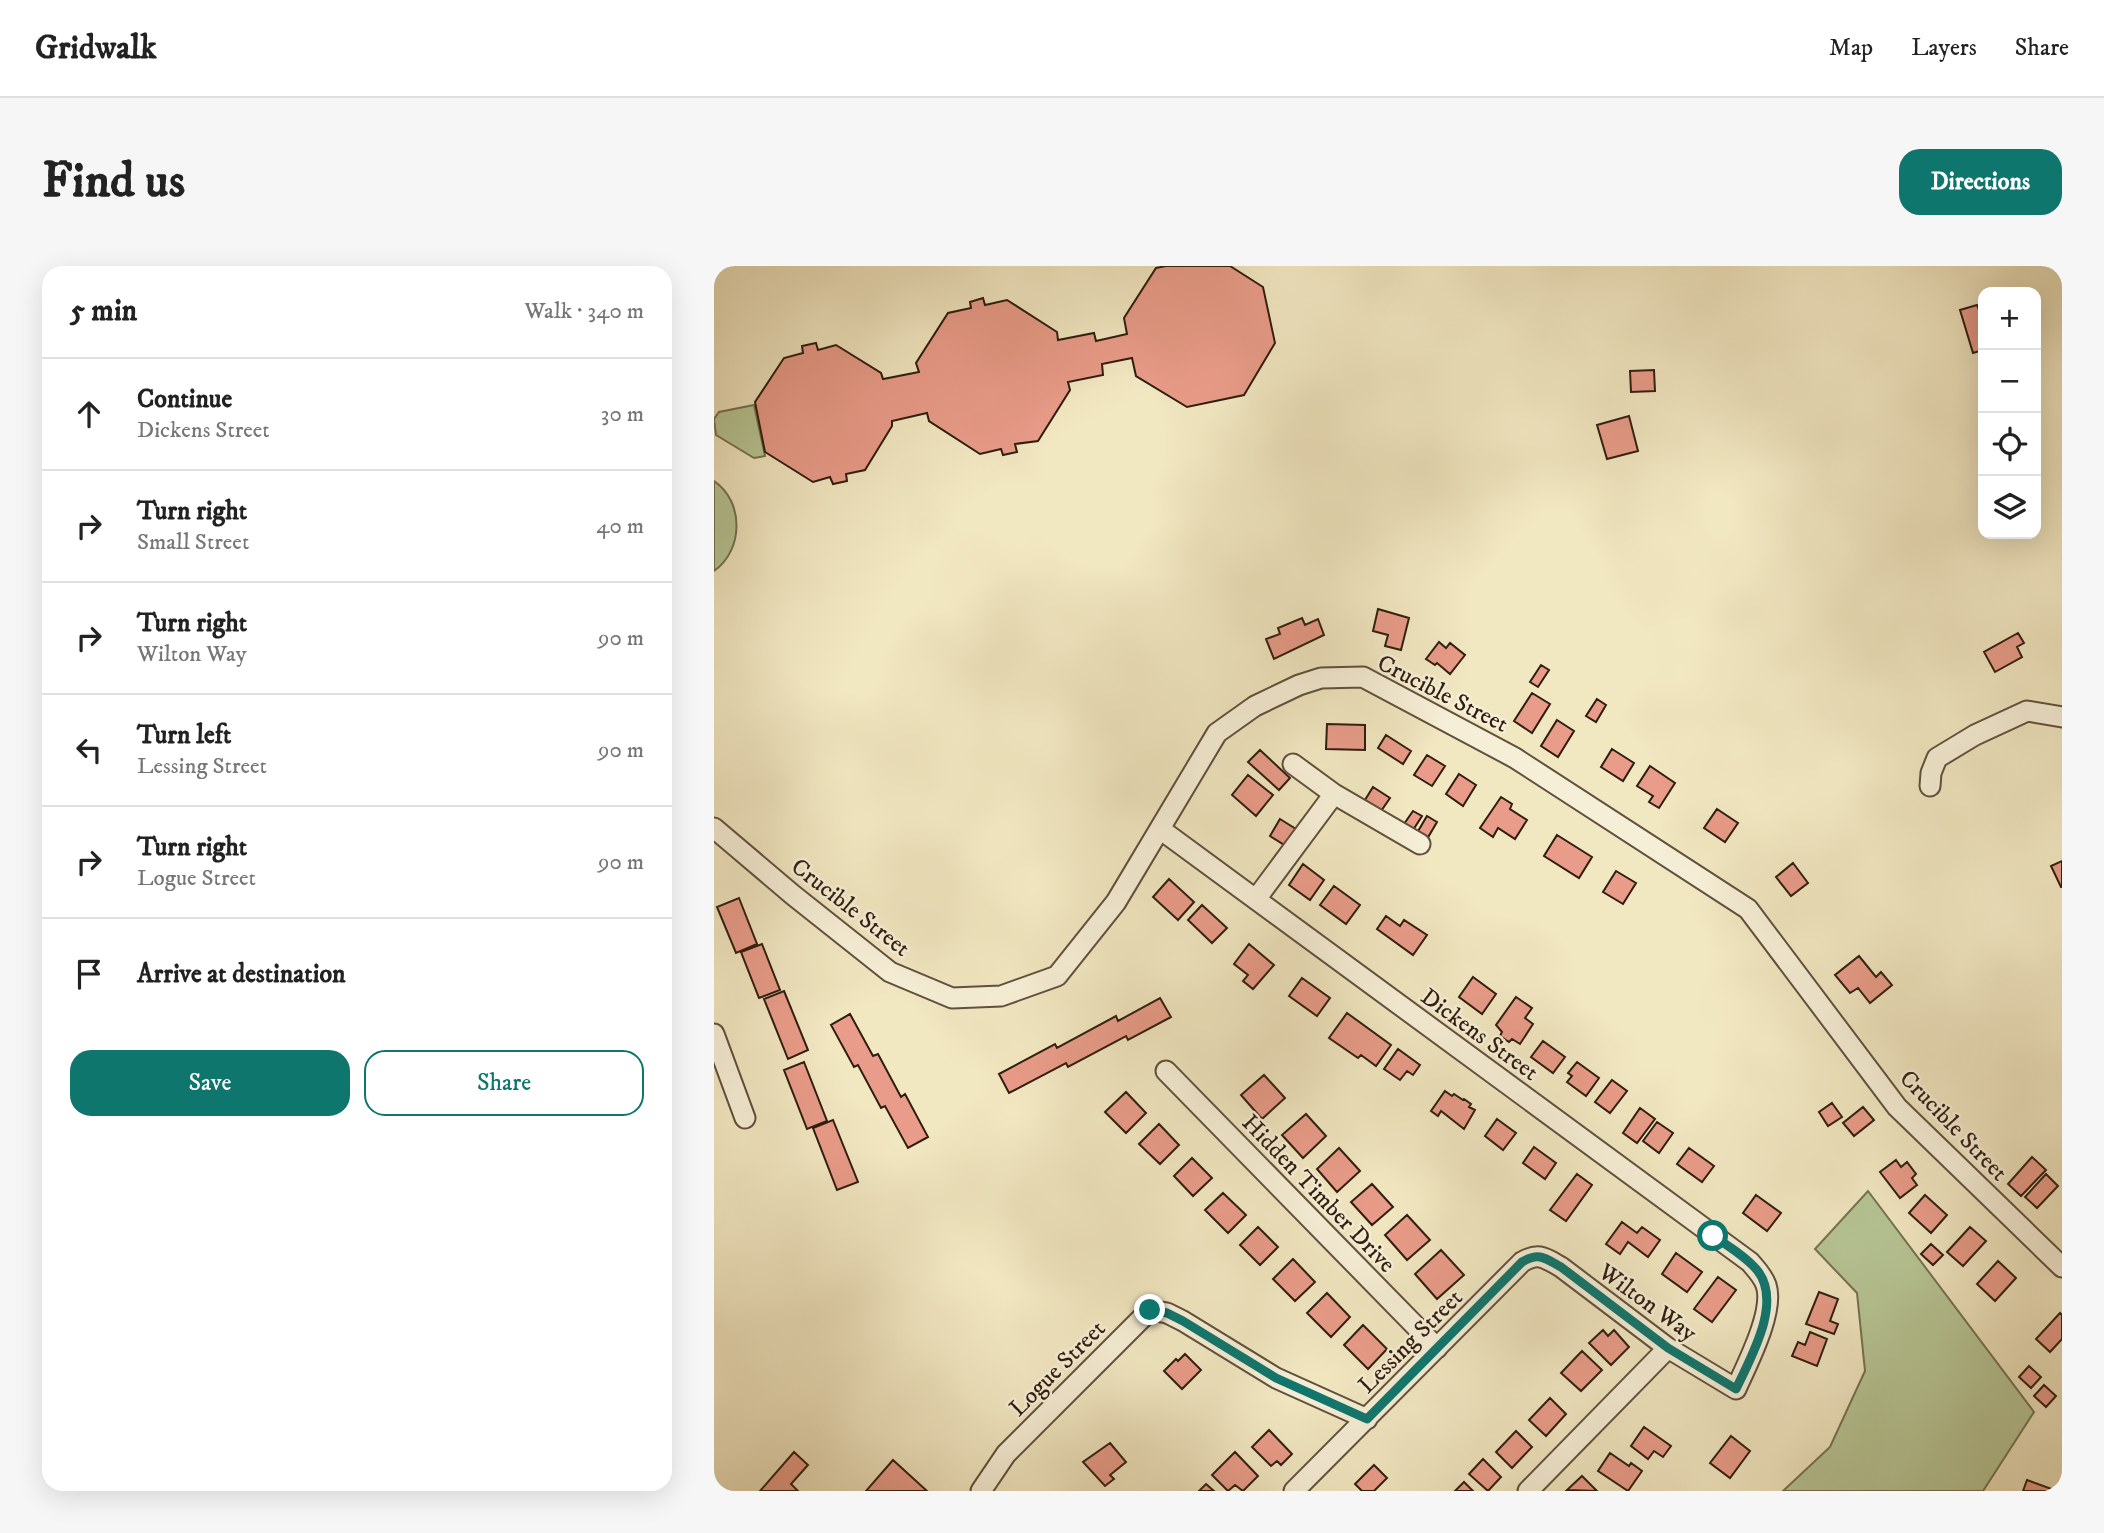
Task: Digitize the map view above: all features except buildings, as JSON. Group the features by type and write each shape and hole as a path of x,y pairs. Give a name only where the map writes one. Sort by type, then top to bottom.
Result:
{"street":[{"name":"Crucible Street","path":"714,828 890,972 952,999 1001,996 1058,976 1116,902 1217,733 1255,706 1299,685 1321,678 1363,677 1515,758 1748,909 1897,1107 2062,1268"},
{"path":"1930,786 1931,773 1937,758 1975,734 2027,711 2062,716"},
{"path":"1293,764 1334,794 1420,844"},
{"path":"1256,899 1334,794"},
{"name":"Dickens Street","path":"1160,829 1750,1262 1768,1293 1756,1347 1736,1389"},
{"path":"714,1034 746,1118"},
{"name":"Hidden Timber Drive","path":"1166,1071 1437,1348"},
{"name":"Lessing Street","path":"1294,1491 1522,1262 1532,1256"},
{"name":"Wilton Way","path":"1532,1256 1545,1257 1561,1267 1668,1348 1736,1389"},
{"name":"Logue Street","path":"981,1491 1006,1454 1150,1310 1167,1313 1183,1321 1276,1378 1367,1419"},
{"path":"1528,1491 1668,1348"}],"green space":[{"path":"754,405 765,456 754,458 716,435 714,419 719,412"},
{"path":"714,481 731,501 736,526 731,551 714,571"},
{"path":"1868,1191 2034,1412 1983,1491 1783,1491 1830,1447 1865,1371 1857,1293 1815,1249"}],"route":[{"path":"1150,1310 1167,1313 1183,1321 1276,1378 1367,1419 1522,1262 1532,1256 1545,1257 1668,1348 1736,1389 1756,1347 1768,1293 1759,1272 1750,1262 1713,1236"}]}
